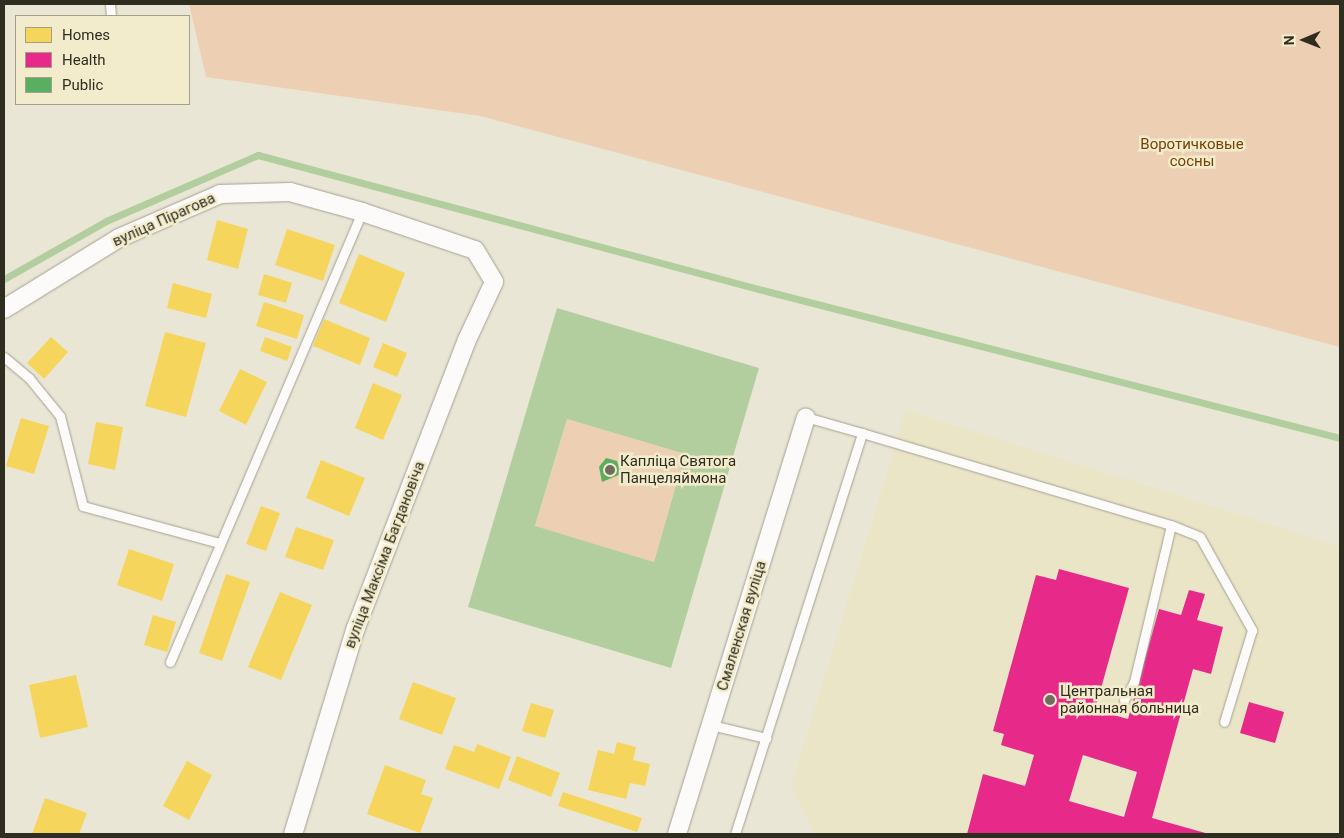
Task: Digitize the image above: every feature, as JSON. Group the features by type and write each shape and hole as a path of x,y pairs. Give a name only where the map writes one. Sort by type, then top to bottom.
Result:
{"street":[{"name":"вуліца Пірагова","path":"4,309 118,238 220,194 290,192 362,212 475,250 494,282"},
{"name":"вуліца Максіма Багдановіча","path":"293,834 356,627 467,340 494,282"},
{"name":"Смаленская вуліца","path":"677,834 806,418"}],"lane":[{"path":"170,662 219,543 362,212"},
{"path":"4,357 29,378 60,416 83,506 219,543"},
{"path":"806,418 1171,525 1200,537 1252,630 1224,722"},
{"path":"736,834 862,433"},
{"path":"1124,700 1134,682 1171,525"},
{"path":"711,725 766,738"}],"shaded area":[{"path":"557,308 759,368 671,668 468,607","holes":["567,419 685,454 654,562 535,526"]},
{"path":"906,410 1340,546 1340,834 815,834 791,786"}],"green space":[{"name":"Воротичковые сосны","path":"189,4 1340,4 1340,347 480,116 206,77"},
{"path":"567,419 685,454 654,562 535,527"}],"building: Homes":[{"path":"217,220 248,229 238,269 207,260"},
{"path":"287,229 335,245 323,281 275,265"},
{"path":"359,254 405,273 386,322 339,303"},
{"path":"264,274 292,283 286,303 258,295"},
{"path":"173,283 212,294 206,318 167,308"},
{"path":"264,302 304,315 297,339 256,326"},
{"path":"324,319 370,338 360,365 313,346"},
{"path":"165,332 206,343 186,417 145,406"},
{"path":"51,337 68,352 44,379 27,363"},
{"path":"265,337 292,347 287,361 260,351"},
{"path":"383,343 407,353 397,377 373,367"},
{"path":"240,369 267,382 246,425 219,411"},
{"path":"373,383 402,395 383,440 355,428"},
{"path":"21,418 49,426 34,474 6,466"},
{"path":"96,422 123,427 115,470 88,464"},
{"path":"321,460 365,478 349,516 306,498"},
{"path":"261,506 280,513 266,551 246,544"},
{"path":"296,527 334,540 323,570 285,557"},
{"path":"129,549 174,564 162,601 117,585"},
{"path":"226,574 250,582 222,661 199,653"},
{"path":"280,592 312,605 281,680 248,667"},
{"path":"153,615 176,622 167,652 144,645"},
{"path":"76,675 88,727 40,738 29,685"},
{"path":"413,682 456,698 442,735 399,719"},
{"path":"531,703 554,710 545,738 522,731"},
{"path":"617,742 636,747 633,760 650,764 645,786 630,783 626,799 588,790 598,750 614,754"},
{"path":"477,744 511,757 499,789 445,769 454,745 474,752"},
{"path":"517,756 560,773 551,797 508,780"},
{"path":"187,761 212,775 189,820 163,806"},
{"path":"385,765 426,780 421,794 433,798 420,833 367,814"},
{"path":"563,792 642,818 637,832 558,806"},
{"path":"45,798 87,813 79,834 32,834"}],"building: Health":[{"name":"Центральная районная больница","path":"1059,569 1129,588 1095,710 1128,719 1159,609 1181,615 1189,590 1205,594 1197,620 1223,627 1211,674 1193,669 1152,818 1209,834 967,834 983,774 1025,786 1034,755 1001,745 1004,734 993,731 1036,575 1056,580","holes":["1083,755 1137,772 1124,817 1069,801"]},
{"path":"1249,702 1284,712 1275,743 1240,733"}],"building: Public":[{"name":"Капліца Святога Панцеляймона","path":"606,458 617,461 621,474 602,482 599,467"}],"waterway":[{"path":"4,279 106,221 258,155 770,292 1340,438"}],"place":[{"name":"Капліца Святога Панцеляймона","path":"610,470"},
{"name":"Центральная районная больница","path":"1050,700"}]}
